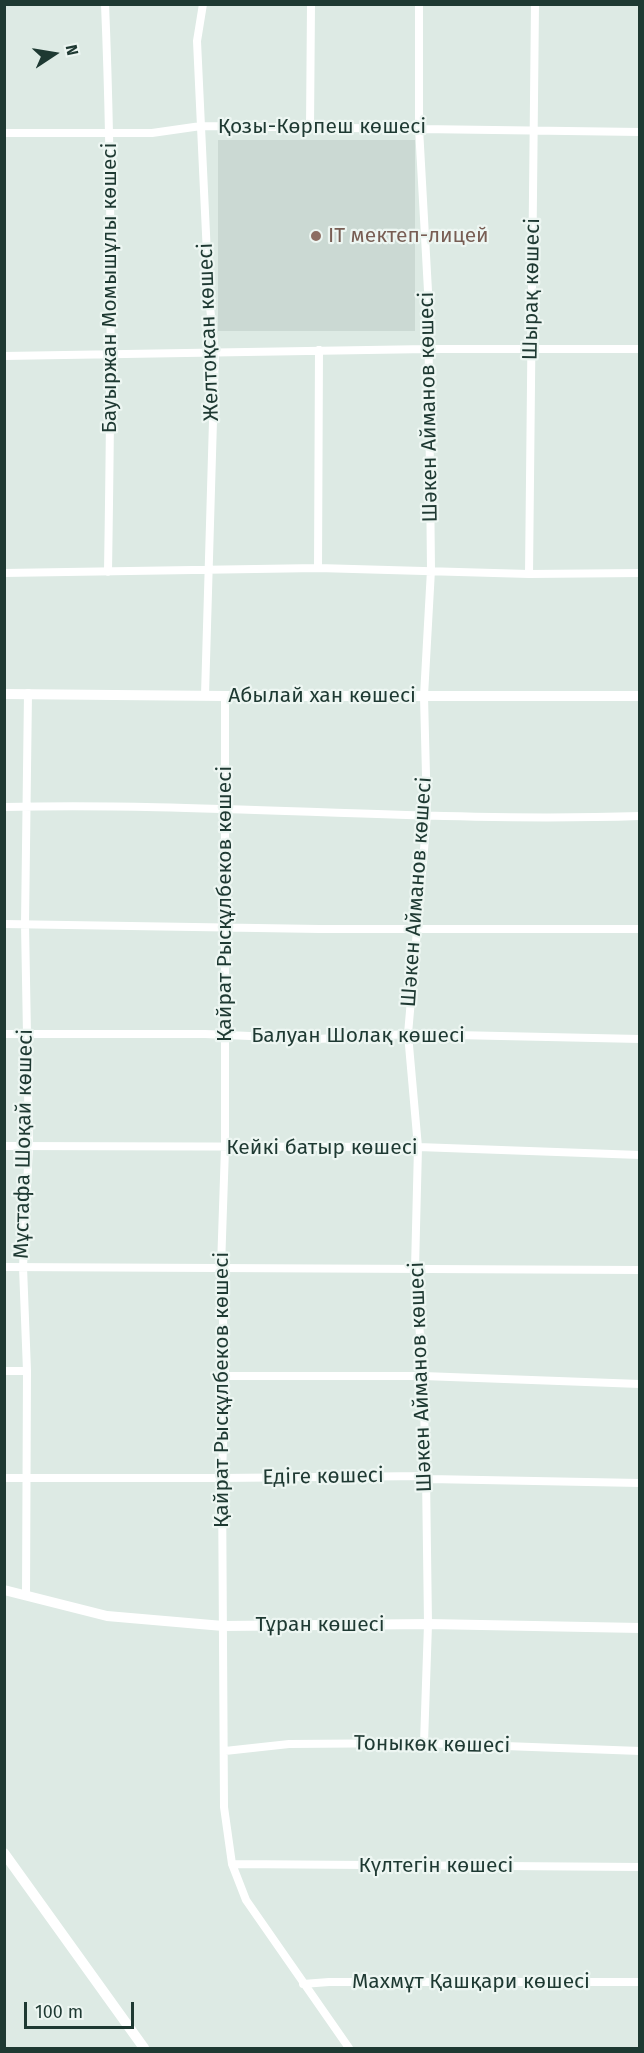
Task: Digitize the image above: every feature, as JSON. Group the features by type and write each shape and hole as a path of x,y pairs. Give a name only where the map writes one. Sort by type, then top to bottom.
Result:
{"street":[{"name":"Бауыржан Момышұлы көшесі","path":"105,4 111,133 108,572"},
{"name":"Желтоқсан көшесі","path":"203,4 197,41 209,298 214,352 205,695"},
{"path":"310,128 311,4"},
{"name":"Шәкен Айманов көшесі","path":"420,4 419,128 428,291 431,570 424,696 427,815 408,1034 418,1147 415,1269 423,1376 426,1476 428,1624 424,1743"},
{"name":"Шырақ көшесі","path":"529,574 535,4"},
{"name":"Қозы-Көрпеш көшесі","path":"4,133 152,133 201,126 639,132"},
{"path":"4,356 319,350 639,349"},
{"path":"318,568 319,350"},
{"path":"4,573 318,568 529,574 639,573"},
{"name":"Мұстафа Шоқай көшесі","path":"26,1596 27,1371 23,1267 29,1146 25,924 28,693"},
{"name":"Абылай хан көшесі","path":"4,694 639,696"},
{"name":"Қайрат Рысқұлбеков көшесі","path":"225,696 225,1148 221,1267 225,1376 222,1478 224,1807 232,1864 246,1900 349,2049"},
{"path":"4,807 225,809 550,819 639,816"},
{"path":"4,924 225,928 639,929"},
{"name":"Балуан Шолақ көшесі","path":"4,1034 225,1035 318,1039 408,1034 639,1039"},
{"name":"Кейкі батыр көшесі","path":"4,1146 418,1147 639,1155"},
{"path":"4,1267 639,1270"},
{"path":"4,1371 27,1371"},
{"path":"225,1376 423,1376 639,1384"},
{"name":"Едіге көшесі","path":"4,1478 426,1476 429,1479 639,1482"},
{"name":"Тұран көшесі","path":"4,1590 107,1616 223,1626 428,1624 639,1628"},
{"name":"Тоныкөк көшесі","path":"225,1751 289,1744 424,1743 639,1751"},
{"path":"4,1853 144,2049"},
{"name":"Күлтегін көшесі","path":"232,1864 639,1867"},
{"name":"Махмұт Қашқари көшесі","path":"303,1984 329,1982 639,1982"}],"shaded area":[{"name":"IT мектеп-лицей","path":"218,140 415,140 415,331 218,331"}],"place":[{"name":"IT мектеп-лицей","path":"316,236"}]}
